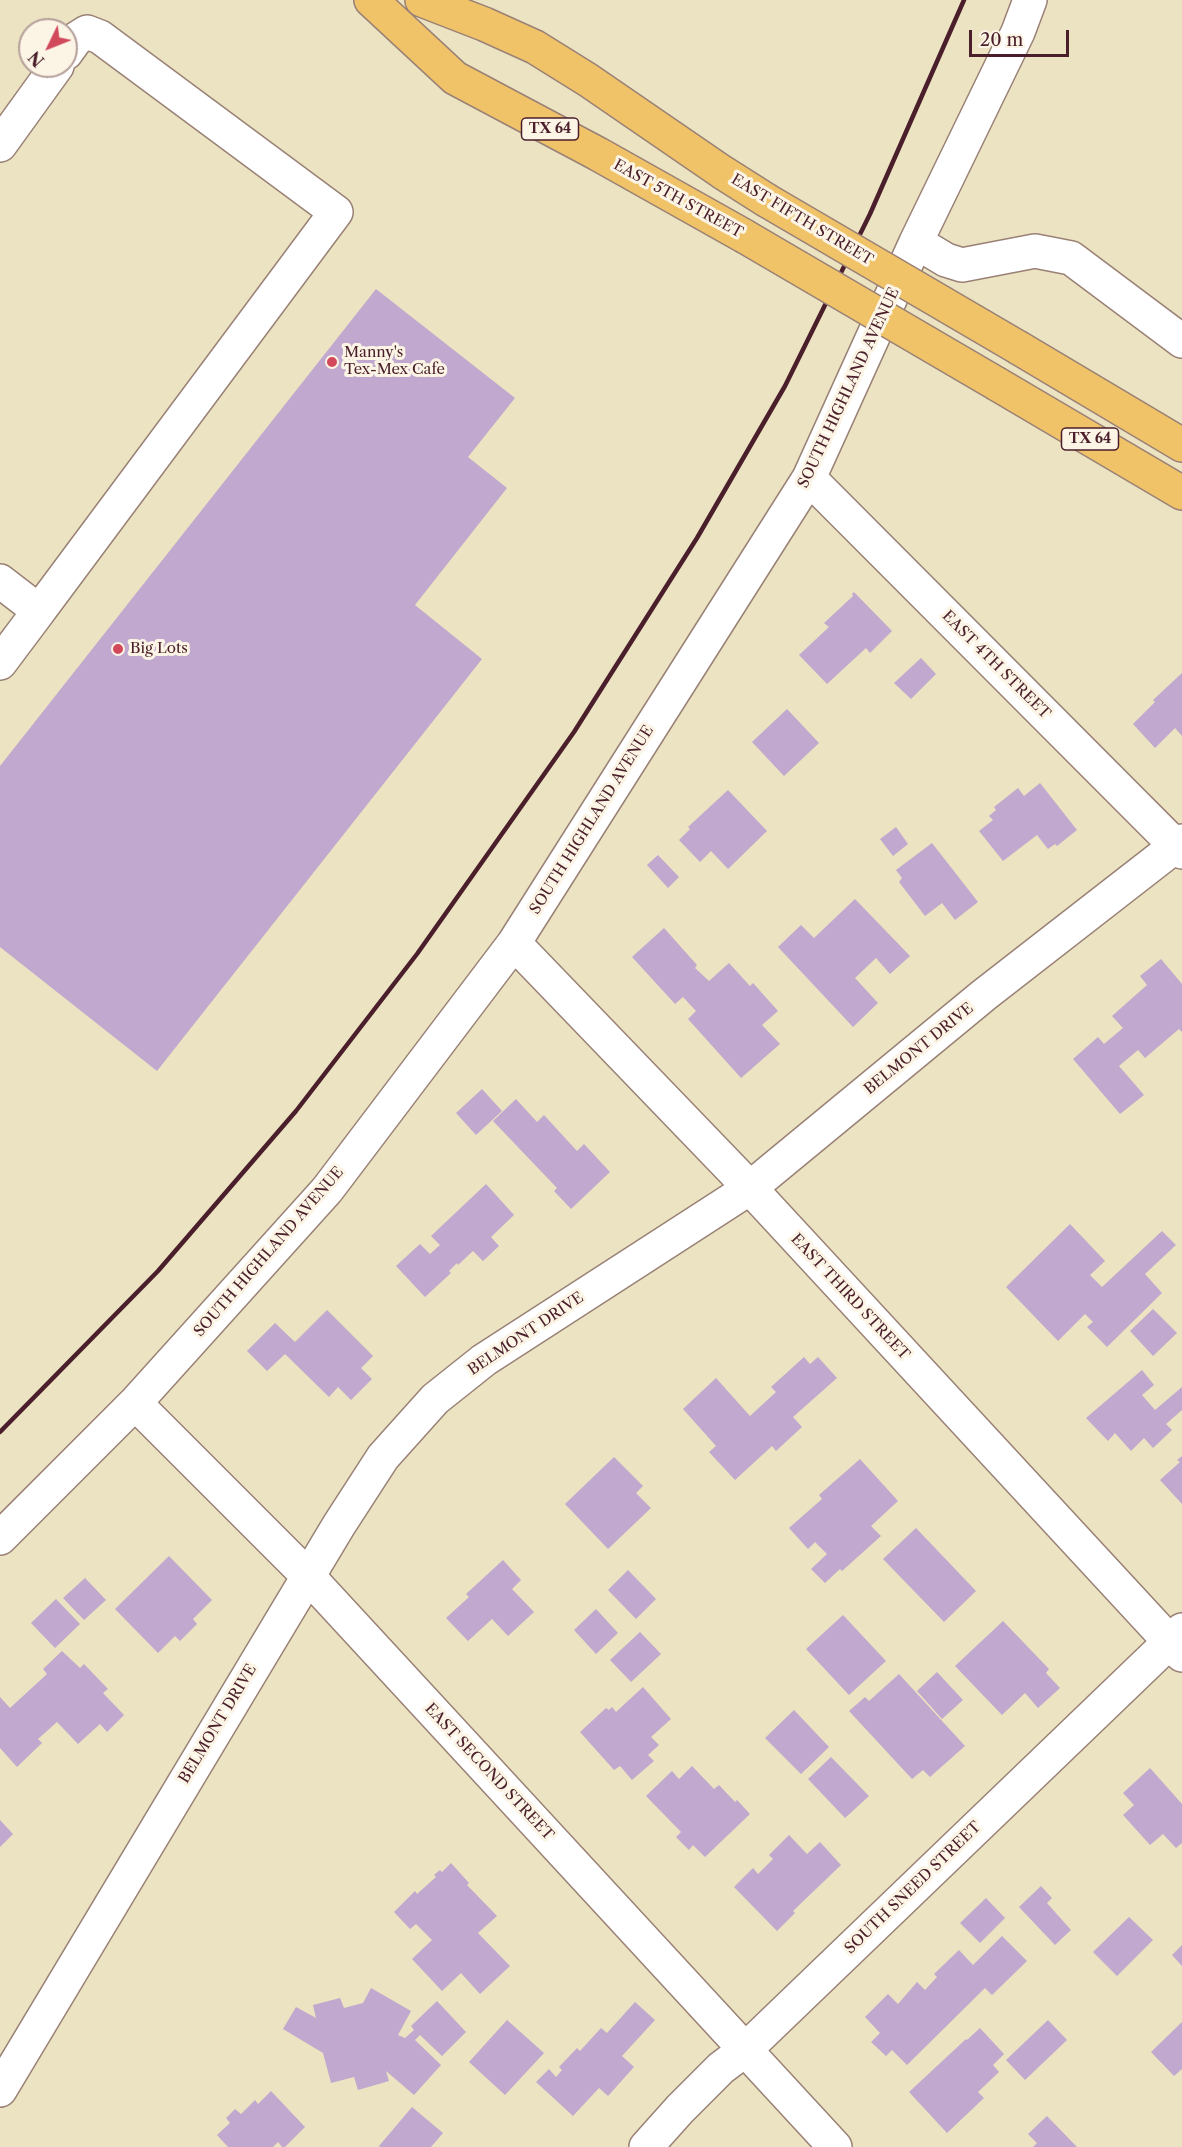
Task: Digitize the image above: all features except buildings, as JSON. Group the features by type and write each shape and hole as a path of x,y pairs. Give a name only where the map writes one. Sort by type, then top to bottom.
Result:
{"main road":[{"name":"EAST 5TH STREET","path":"371,0 455,78 598,154 744,236 1182,493"},
{"name":"EAST FIFTH STREET","path":"422,0 535,47 766,200 1182,445"}],"street":[{"name":"SOUTH HIGHLAND AVENUE","path":"0,1538 135,1403 327,1190 514,943 809,478 916,242 1018,32 1030,0"},
{"path":"0,663 336,212 100,37 87,32 78,38"},
{"path":"0,145 48,78"},
{"path":"916,242 946,260 962,265 1035,251 1071,258 1182,341"},
{"name":"EAST 4TH STREET","path":"809,478 1180,846"},
{"path":"0,581 39,611"},
{"name":"BELMONT DRIVE","path":"0,2090 308,1575 383,1457 435,1399 484,1360 750,1188 984,995 1180,846"},
{"name":"EAST THIRD STREET","path":"514,943 750,1188 1178,1642"},
{"name":"EAST SECOND STREET","path":"135,1403 308,1575 836,2147"},
{"name":"SOUTH SNEED STREET","path":"646,2147 720,2068 745,2050 1178,1642"}],"railway":[{"path":"0,1432 158,1271 296,1111 417,954 574,732 697,538 785,386 870,214 964,0"}],"place":[{"name":"Manny's Tex-Mex Cafe","path":"332,362"},
{"name":"Big Lots","path":"118,649"}]}
